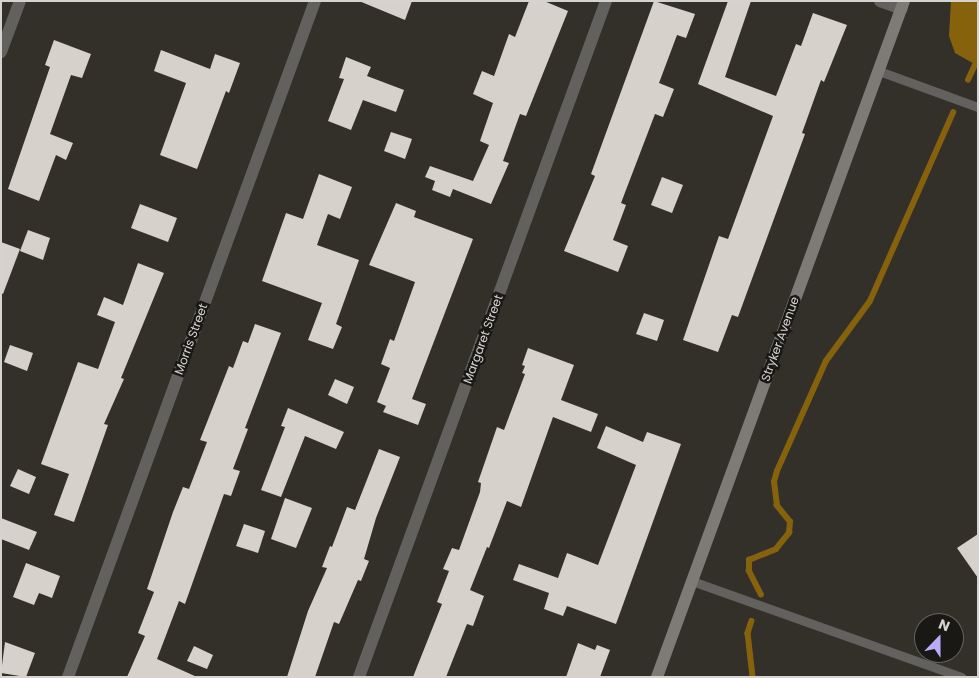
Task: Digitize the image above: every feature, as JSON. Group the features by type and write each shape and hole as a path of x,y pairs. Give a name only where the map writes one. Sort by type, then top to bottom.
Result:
{"street":[{"path":"1,52 20,1"},
{"name":"Morris Street","path":"68,677 315,1"},
{"name":"Margaret Street","path":"359,677 606,1"},
{"path":"880,1 903,5"},
{"name":"Stryker Avenue","path":"656,677 903,5"}],"lane":[{"path":"879,71 978,107"},
{"path":"692,581 961,677"}],"shaded area":[{"path":"951,1 978,1 978,66 955,53 949,36"}],"building":[{"path":"359,1 412,1 405,20"},
{"path":"529,1 544,1 568,11 526,116 520,114 503,161 509,163 491,204 453,189 450,197 432,190 435,181 425,177 430,166 473,181 489,145 480,141 493,103 473,94 482,71 494,76 509,34 515,37"},
{"path":"654,1 695,14 686,38 677,35 659,83 674,89 663,117 655,114 621,203 626,205 613,240 628,246 618,272 564,251 595,176 591,174"},
{"path":"728,1 751,1 725,77 776,96 796,44 801,46 813,13 847,25 824,82 821,80 802,133 805,134 738,317 732,315 718,352 683,340 719,236 728,239 773,116 698,84"},
{"path":"54,40 91,54 82,78 71,75 50,134 73,143 66,160 56,155 39,201 8,189 50,67 45,65"},
{"path":"161,50 210,69 215,54 240,63 229,93 226,91 197,169 160,155 186,83 154,71"},
{"path":"346,57 371,67 367,76 404,90 396,112 363,100 351,130 328,121 344,79 339,78"},
{"path":"391,132 412,139 405,159 384,151"},
{"path":"319,174 352,187 340,219 328,214 317,245 359,260 336,324 342,327 333,349 308,340 322,303 262,281 286,213 303,219"},
{"path":"662,177 683,185 672,213 651,205"},
{"path":"396,203 416,211 414,217 473,239 412,399 426,404 418,425 383,412 386,406 377,402 390,368 381,364 390,339 394,341 415,282 369,265"},
{"path":"140,204 177,218 168,242 131,228"},
{"path":"28,230 50,238 43,260 20,251"},
{"path":"1,242 20,249 3,294 1,293"},
{"path":"138,263 164,273 121,378 124,379 104,424 108,425 74,522 54,515 69,474 41,464 78,362 98,369 115,322 97,315 104,297 123,305"},
{"path":"644,313 664,320 657,341 636,334"},
{"path":"255,324 281,333 245,428 248,429 233,469 240,471 231,496 224,494 185,604 179,601 157,659 197,677 127,677 145,636 138,633 154,592 147,589 173,512 183,487 189,489 207,442 200,440 229,366 233,368 243,341 248,343"},
{"path":"10,345 33,353 27,371 4,362"},
{"path":"528,348 574,365 561,400 598,414 591,432 553,417 521,507 507,501 489,548 487,547 470,590 484,596 473,626 467,624 446,677 413,677 442,604 437,602 449,571 443,569 452,548 459,550 480,492 481,483 478,482 497,427 504,430 525,374 522,373 525,366 522,365"},
{"path":"335,379 354,387 347,404 328,395"},
{"path":"288,408 344,432 336,449 305,436 281,497 261,490 285,427 281,426"},
{"path":"606,426 643,442 647,432 681,444 616,624 567,606 563,616 544,609 549,593 513,580 519,564 558,578 567,553 598,565 636,465 597,448"},
{"path":"379,449 400,457 376,518 364,559 369,561 361,581 358,580 339,624 334,622 315,677 287,677 308,611 327,568 322,567 330,546 332,547 347,507 355,510"},
{"path":"18,469 36,477 29,494 10,486"},
{"path":"285,498 312,508 296,548 271,539"},
{"path":"1,518 37,532 29,550 1,539"},
{"path":"244,524 265,531 258,553 236,546"},
{"path":"978,534 978,578 957,548"},
{"path":"26,563 60,576 52,598 39,593 34,605 13,597"},
{"path":"5,642 35,653 26,677 1,673"},
{"path":"578,643 595,650 597,645 610,650 600,677 566,677"},
{"path":"194,646 213,655 207,669 187,661"}],"waterway":[{"path":"968,80 978,59"},
{"path":"761,595 749,571 749,560 776,549 789,533 790,522 777,506 774,482 777,471 826,361 870,301 953,113"},
{"path":"752,621 748,633 753,677"}]}
